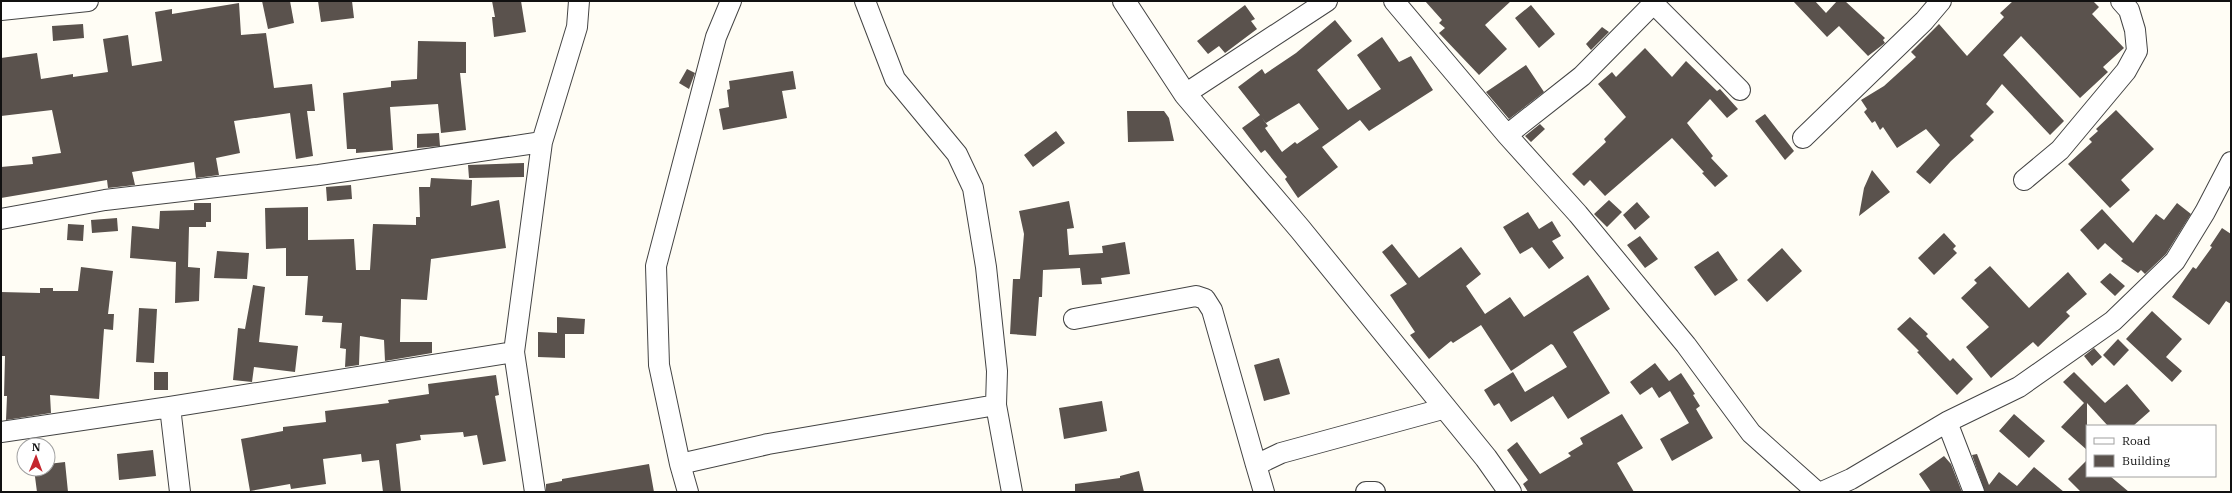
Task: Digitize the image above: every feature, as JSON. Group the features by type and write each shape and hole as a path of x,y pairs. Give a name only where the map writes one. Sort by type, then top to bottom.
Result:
{"street":[{"path":"1,10 88,1"},
{"path":"535,492 514,352 542,142 577,27 579,1"},
{"path":"688,492 680,464 659,365 656,266 716,37 731,1"},
{"path":"865,1 895,79 957,154 973,188 986,267 997,371 996,404 1012,492"},
{"path":"1124,1 1185,94 1300,229 1486,458 1510,492"},
{"path":"1185,94 1327,1"},
{"path":"1394,1 1507,136 1578,214 1686,344 1751,433 1817,492"},
{"path":"1803,138 1924,21 1941,1"},
{"path":"2024,180 2060,150 2126,71 2137,51 2135,30 2129,10 2121,1"},
{"path":"1507,136 1582,76 1655,2 1740,90"},
{"path":"1,219 105,200 319,175 542,142"},
{"path":"1822,492 1854,485 1947,422 2019,387 2113,321 2175,261 2205,212 2231,162"},
{"path":"1074,319 1196,296 1205,299 1212,310 1264,492"},
{"path":"1,432 170,407 514,352"},
{"path":"680,464 768,444 996,404"},
{"path":"170,407 180,492"},
{"path":"1256,465 1281,453 1446,408"},
{"path":"1947,422 1974,492"},
{"path":"1366,492 1375,492"}],"building":[{"path":"262,1 290,1 294,23 268,29"},
{"path":"318,1 352,1 354,18 321,22"},
{"path":"492,1 521,1 526,32 494,37 492,17 495,17"},
{"path":"1425,1 1511,1 1485,25 1507,49 1479,75 1439,33 1445,28 1439,23 1442,20"},
{"path":"1793,1 1815,1 1826,13 1837,1 1845,1 1885,38 1883,40 1885,43 1868,56 1839,26 1827,37"},
{"path":"2013,1 2093,1 2099,7 2092,14 2124,48 2103,67 2108,72 2080,98 2021,36 2003,55 2064,121 2050,135 2002,84 1986,104 1994,112 1970,136 1974,140 1951,161 1930,184 1916,172 1940,145 1926,129 1897,148 1883,127 1880,130 1875,121 1872,123 1864,112 1867,109 1861,100 1884,86 1916,57 1911,52 1939,24 1967,56 2004,17 2000,13"},
{"path":"239,3 241,35 266,33 274,88 312,84 315,111 307,111 313,156 296,159 290,113 234,121 240,153 216,158 219,175 196,178 194,162 132,172 135,185 108,188 107,180 1,198 1,167 33,164 32,157 61,153 52,110 1,116 1,58 37,53 41,79 73,74 73,77 108,72 103,39 128,35 132,66 162,61 155,12 172,9 172,14"},
{"path":"1245,5 1255,19 1251,21 1257,29 1225,53 1219,46 1208,54 1197,41"},
{"path":"1531,5 1555,34 1539,48 1515,18"},
{"path":"1335,20 1352,41 1317,70 1348,110 1381,89 1357,55 1382,37 1399,62 1411,56 1433,90 1369,131 1360,120 1322,147 1338,167 1298,198 1285,179 1287,177 1265,150 1261,153 1242,128 1260,115 1238,87 1262,69 1265,74 1296,53","holes":["1299,103 1319,129 1297,144 1295,142 1282,152 1265,128 1268,126 1262,118 1266,123"]},
{"path":"83,24 84,38 53,41 52,26"},
{"path":"1602,27 1609,32 1591,50 1586,44"},
{"path":"418,41 466,42 466,73 460,73 466,130 441,133 438,104 390,107 393,150 356,153 356,149 347,149 343,93 391,87 391,81 417,79"},
{"path":"1645,48 1672,77 1686,61 1717,91 1720,89 1738,109 1727,118 1710,99 1687,123 1713,156 1711,158 1728,176 1715,187 1702,173 1704,172 1672,138 1605,196 1590,180 1584,186 1572,174 1606,142 1604,139 1626,117 1598,84 1612,72 1616,77"},
{"path":"1526,65 1544,92 1509,119 1486,92"},
{"path":"687,69 695,73 689,89 679,83"},
{"path":"793,71 796,89 782,91 787,118 723,130 719,109 729,107 727,90 730,89 729,81"},
{"path":"2116,110 2154,149 2121,180 2130,190 2110,208 2068,164 2092,142 2089,139 2098,131 2096,129"},
{"path":"1127,111 1164,111 1169,118 1174,141 1128,142"},
{"path":"1765,114 1794,151 1785,160 1755,121"},
{"path":"1540,124 1545,129 1531,142 1525,136"},
{"path":"1056,131 1065,143 1033,167 1024,155"},
{"path":"439,133 440,146 417,148 417,134"},
{"path":"524,163 524,177 469,178 468,165"},
{"path":"1872,170 1890,192 1859,216 1864,188"},
{"path":"431,178 472,180 471,206 499,200 506,248 431,259 427,300 401,299 400,342 432,342 432,353 385,361 384,340 360,336 359,365 345,367 346,349 340,348 342,323 322,322 323,316 305,315 308,276 286,276 286,248 266,249 265,208 308,207 308,240 354,239 356,270 370,270 373,224 416,225 416,217 420,217 419,187 430,187"},
{"path":"351,185 352,199 327,201 326,187"},
{"path":"1609,200 1622,212 1607,227 1594,214"},
{"path":"1069,201 1074,228 1067,229 1069,255 1103,253 1102,246 1125,242 1130,274 1101,278 1102,284 1082,285 1080,268 1043,270 1042,297 1039,297 1036,336 1010,334 1013,279 1020,279 1024,234 1019,211"},
{"path":"1637,202 1650,217 1635,230 1623,215"},
{"path":"194,203 211,203 211,222 206,222 206,227 189,227 188,267 200,268 199,301 175,303 176,262 130,258 132,226 159,229 160,211 194,210"},
{"path":"2177,203 2191,214 2166,254 2145,274 2141,270 2138,273 2121,261 2123,259 2105,243 2098,250 2080,230 2102,209 2133,243 2156,214 2164,220"},
{"path":"1528,212 1539,229 1552,221 1561,236 1552,241 1564,258 1549,269 1532,247 1520,254 1503,227"},
{"path":"117,218 118,231 92,233 91,220"},
{"path":"68,224 84,225 83,241 67,240"},
{"path":"2222,228 2231,234 2231,304 2226,301 2209,325 2172,297 2193,267 2196,269 2212,247 2210,246"},
{"path":"1944,233 1956,246 1953,249 1957,253 1934,275 1918,258"},
{"path":"1640,236 1658,259 1645,268 1627,245"},
{"path":"1392,244 1419,278 1461,247 1481,274 1466,286 1485,314 1510,297 1524,317 1588,275 1610,309 1573,332 1610,393 1568,419 1553,396 1511,422 1499,403 1494,406 1484,390 1513,372 1525,392 1567,367 1553,345 1551,344 1511,371 1481,325 1453,343 1451,341 1429,359 1410,335 1415,332 1390,295 1407,284 1382,252"},
{"path":"1782,248 1802,271 1767,302 1747,280"},
{"path":"217,251 249,253 247,279 214,278"},
{"path":"1718,251 1738,280 1715,296 1694,267"},
{"path":"1990,266 2029,308 2068,272 2087,294 2066,312 2070,316 2038,347 2033,342 1991,378 1966,347 1989,327 1961,298 1977,283 1974,280"},
{"path":"81,267 113,271 108,314 114,314 113,330 104,329 99,399 50,395 51,413 6,420 7,396 4,396 5,356 1,356 1,292 40,293 40,288 53,288 53,291 78,291"},
{"path":"2110,273 2125,286 2115,296 2100,282"},
{"path":"253,285 265,287 259,342 298,346 295,372 254,367 252,382 233,380 238,328 245,329"},
{"path":"139,308 157,309 154,363 136,362"},
{"path":"2152,311 2182,339 2166,357 2182,371 2172,382 2126,339"},
{"path":"557,317 585,319 584,334 565,334 565,358 538,357 538,332 557,333"},
{"path":"1910,317 1928,334 1926,336 1950,361 1953,358 1973,379 1957,395 1917,352 1919,351 1897,329"},
{"path":"2118,339 2129,350 2114,366 2103,355"},
{"path":"2094,348 2102,357 2092,366 2084,356"},
{"path":"1279,358 1290,394 1264,401 1254,365"},
{"path":"1655,363 1669,381 1681,373 1695,394 1693,395 1700,406 1696,409 1713,438 1672,461 1660,439 1689,423 1670,391 1659,398 1652,387 1640,395 1630,382"},
{"path":"154,372 168,372 168,390 154,390"},
{"path":"2074,372 2105,403 2127,384 2150,411 2134,425 2107,425 2087,403 2086,449 2061,427 2084,403 2063,382"},
{"path":"496,375 499,395 495,396 506,461 483,465 477,435 464,437 463,432 420,435 421,440 396,444 401,492 383,492 379,460 362,462 361,454 323,459 326,484 291,489 290,484 250,491 241,439 283,431 283,427 326,422 325,411 389,403 388,400 429,394 428,384"},
{"path":"1102,401 1107,431 1064,439 1059,408"},
{"path":"1622,414 1643,448 1617,463 1634,492 1528,492 1523,484 1528,480 1507,450 1517,442 1540,474 1571,456 1568,453 1583,444 1580,438"},
{"path":"2014,414 2045,441 2029,458 1999,431"},
{"path":"153,450 156,476 119,480 117,454"},
{"path":"1977,454 1989,485 1999,472 2017,486 2034,467 2064,492 1985,492 1972,455"},
{"path":"1944,456 1951,464 1962,492 1931,492 1919,474"},
{"path":"2086,461 2086,477 2111,477 2129,492 2081,492 2068,479"},
{"path":"65,462 68,492 37,492 35,477 56,477 56,463"},
{"path":"649,464 654,492 546,492 546,484 562,481 562,479"},
{"path":"1139,471 1144,492 1075,492 1075,484 1120,478 1120,476"}]}
